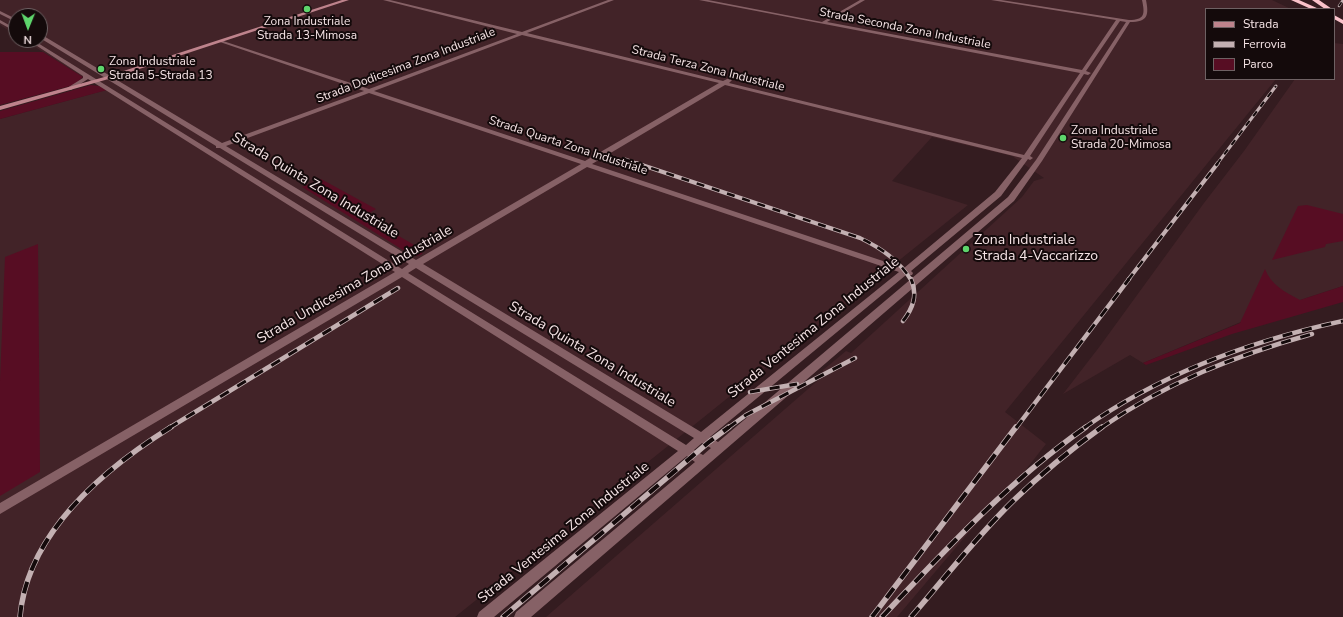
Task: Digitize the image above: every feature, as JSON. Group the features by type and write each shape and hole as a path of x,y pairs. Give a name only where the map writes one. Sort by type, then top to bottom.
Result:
{"highway":[{"path":"1294,0 1314,8"},
{"path":"1306,0 1318,3 1327,8"}],"main road":[{"path":"0,108 110,77 347,0"}],"street":[{"name":"Strada Terza Zona Industriale","path":"385,0 605,54 726,81 761,87 1041,158"},
{"name":"Strada Terza Zona Industriale","path":"400,0 612,51 726,81 755,91 915,127"},
{"name":"Strada Dodicesima Zona Industriale","path":"207,151 612,0"},
{"name":"Strada Seconda Zona Industriale","path":"700,0 1095,75"},
{"path":"823,23 863,0"},
{"path":"993,0 1130,21 1139,20 1144,17 1146,10 1144,0"},
{"path":"412,7 420,5"},
{"name":"Strada Ventesima Zona Industriale","path":"484,617 849,316 906,272 962,222 998,194 1028,155 1118,20"},
{"name":"Strada Ventesima Zona Industriale","path":"521,617 1011,199 1041,158 1130,21"},
{"name":"Strada Quinta Zona Industriale","path":"48,41 719,448"},
{"name":"Strada Quarta Zona Industriale","path":"222,41 920,278"},
{"name":"Strada Quinta Zona Industriale","path":"43,48 704,461"},
{"path":"605,54 612,51"},
{"path":"69,89 85,79 86,75"},
{"name":"Strada Undicesima Zona Industriale","path":"0,508 726,81"},
{"path":"755,91 761,87"},
{"path":"1056,112 1069,115"},
{"path":"1044,131 1056,134"},
{"path":"233,167 248,162"},
{"path":"962,222 978,228"},
{"path":"870,299 885,306"},
{"path":"849,316 865,324"},
{"path":"538,357 552,347"}],"shaded area":[{"path":"0,0 1272,0 1289,8 1205,8 1205,80 1275,80 1005,412 1046,444 1012,487 969,532 897,617 546,617 823,376 823,370 846,351 851,353 1022,197 1034,181 1044,178 1012,156 932,137 892,181 968,205 455,617 0,617 0,119 106,90 37,48 48,48 48,8 8,8 8,30 0,25"},
{"path":"1335,43 1343,44 1343,286 1267,311 1143,363 1130,355 1063,394 1100,346 1204,203 1244,151 1294,80 1335,80"}],"green space":[{"path":"0,52 43,52 83,77 74,85 0,105"},
{"path":"91,85 99,86 107,90 0,119 0,111"},
{"path":"321,179 376,209 364,216 423,250 422,254 417,256 411,255 302,187"},
{"path":"1307,205 1343,214 1343,241 1326,244 1325,247 1272,260 1298,206"},
{"path":"38,244 40,472 0,496 0,381 5,257"},
{"path":"1265,269 1275,284 1300,300 1343,286 1343,302 1232,334 1146,365 1143,363 1240,323"}],"railway":[{"path":"1339,6 1343,0"},
{"path":"1217,164 1276,86"},
{"path":"625,159 639,164"},
{"path":"636,163 860,238 889,255 901,266 911,280"},
{"path":"1128,280 1218,163"},
{"path":"903,321 912,306 914,296 911,279"},
{"path":"1016,428 1129,279"},
{"path":"169,428 398,288"},
{"path":"1084,428 1114,408 1144,391 1208,361 1274,338 1343,321"},
{"path":"1101,428 1150,397 1202,372 1256,351 1312,334"},
{"path":"728,428 746,415 855,358"},
{"path":"750,392 797,384"},
{"path":"20,617 26,586 37,558 53,531 73,506 96,483 120,463 171,427"},
{"path":"503,617 709,442 729,427"},
{"path":"872,617 1016,427"},
{"path":"882,617 954,541 1004,493 1086,427"},
{"path":"911,617 973,543 1013,501 1056,462 1102,427"}],"place":[{"name":"Zona Industriale Strada 13-Mimosa","path":"307,9"},
{"name":"Zona Industriale Strada 5-Strada 13","path":"101,69"},
{"name":"Zona Industriale Strada 20-Mimosa","path":"1063,138"},
{"name":"Zona Industriale Strada 4-Vaccarizzo","path":"966,249"}]}
